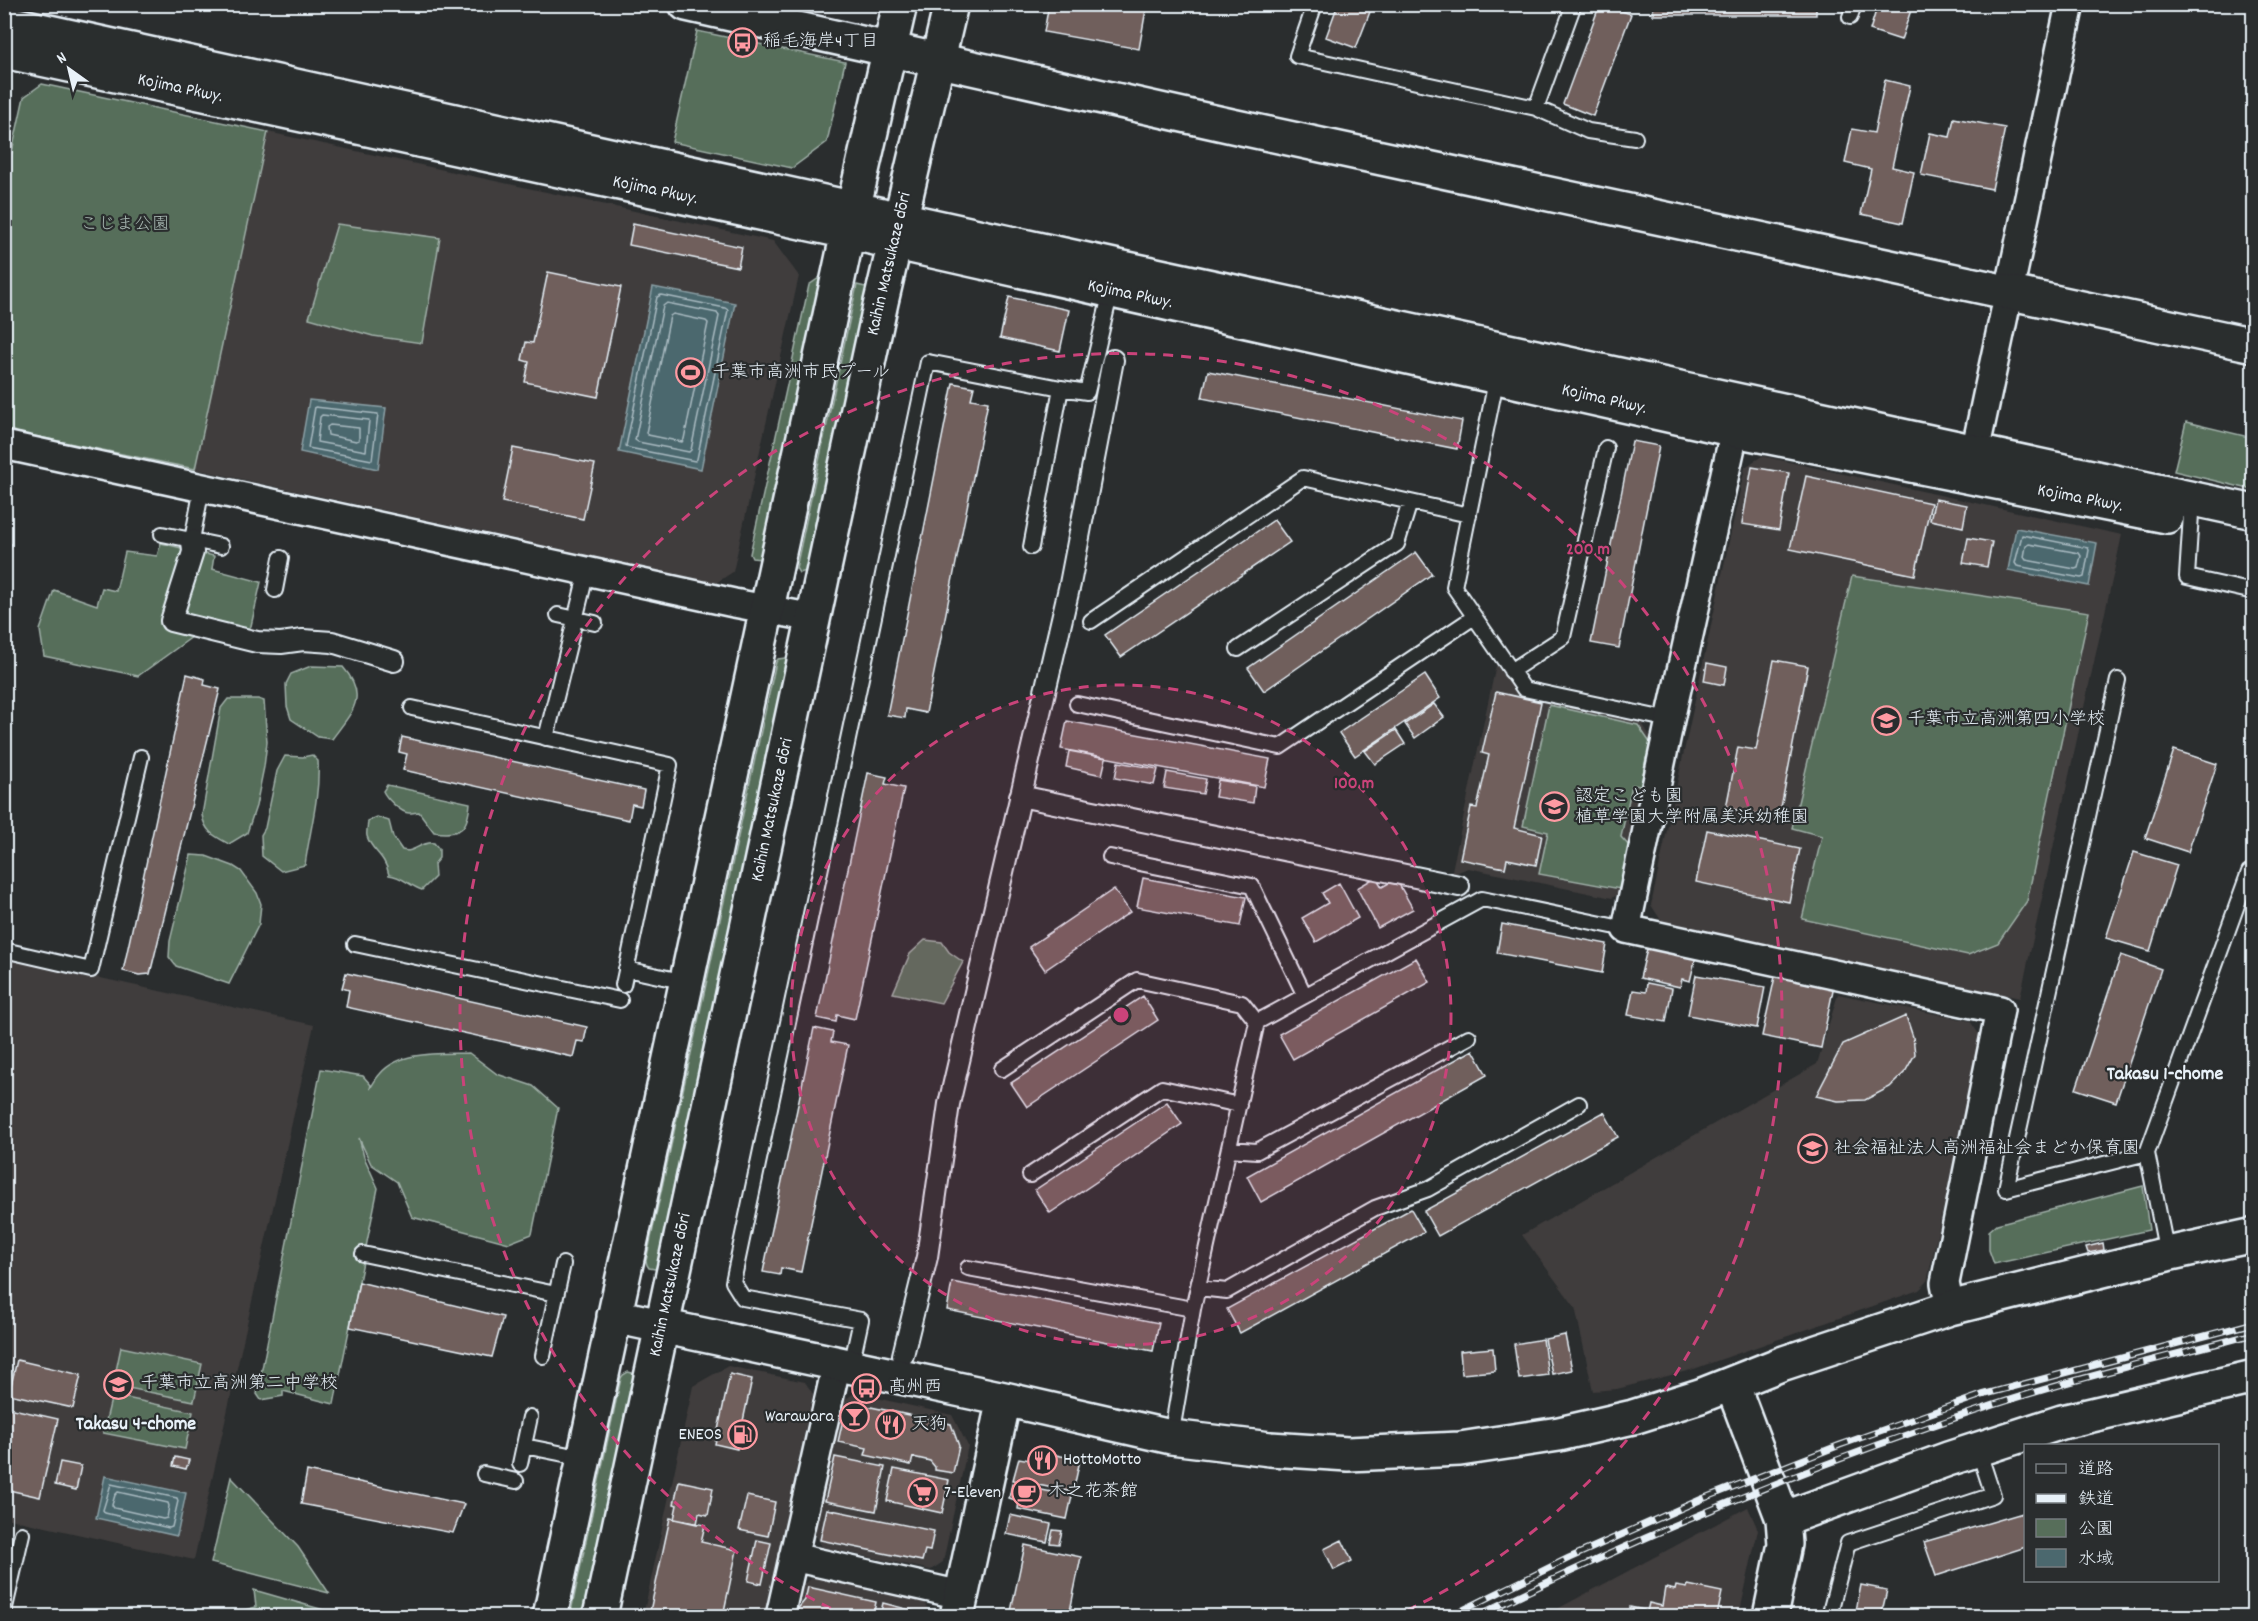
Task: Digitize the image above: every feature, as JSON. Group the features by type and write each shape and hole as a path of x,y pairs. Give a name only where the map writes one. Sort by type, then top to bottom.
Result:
{"street":[{"path":"686,4 1232,126 2253,345"},
{"path":"550,1617 850,220 900,4"},
{"name":"Kaihin Matsukaze dōri","path":"600,1617 898,231 951,4"},
{"path":"1975,452 2070,4"},
{"name":"Kojima Pkwy.","path":"6,42 850,220 1738,415 2190,509 2253,512"},
{"name":"Kojima Pkwy.","path":"898,231 1111,291 1497,376 1975,452 2190,509 2253,535"},
{"path":"903,1355 927,1257 949,1104 1070,584 1113,360"},
{"path":"1738,415 1626,929 2000,1010 1945,1283 1950,1308"},
{"path":"4,445 814,618"},
{"path":"192,540 193,552 171,621 257,642 281,643 303,640 332,642 394,661"},
{"path":"1020,796 1459,886"},
{"path":"614,1316 844,1364 1170,1437 1270,1449 1348,1454 1460,1449 1559,1434 1633,1418 1732,1384 1781,1364 1950,1308 2253,1235"},
{"path":"780,1617 793,1557 844,1364"},
{"path":"1783,1519 1978,1449 2062,1422 2253,1377"},
{"path":"1732,1384 1783,1519 1785,1544 1770,1617"},
{"path":"793,1557 959,1606 1004,1399"}],"lane":[{"path":"1315,4 1297,56 1536,108 1588,130 1635,138"},
{"path":"1536,108 1574,4"},
{"path":"844,1364 861,1320 743,1298 734,1282 928,362 1087,392 1111,291"},
{"path":"1497,376 1454,587 1524,689 1670,720"},
{"path":"1031,548 1061,388"},
{"path":"1511,671 1563,637 1606,448"},
{"path":"1091,621 1303,478 1469,515"},
{"path":"192,540 202,488"},
{"path":"1238,649 1397,544 1410,502"},
{"path":"2190,509 2187,577 2253,592"},
{"path":"162,534 221,546"},
{"path":"275,590 281,558"},
{"path":"546,738 587,571"},
{"path":"558,615 595,623"},
{"path":"1077,704 1280,747 1474,617"},
{"path":"2118,680 2006,1189 2147,1153"},
{"path":"412,708 670,765 623,985"},
{"path":"4,950 91,970 141,757"},
{"path":"1110,857 1252,886 1305,996"},
{"path":"2167,1254 2147,1153 2249,872"},
{"path":"1170,1437 1193,1309 1257,1022 1482,899 1626,929"},
{"path":"355,944 620,1000"},
{"path":"626,969 686,982"},
{"path":"1002,1069 1137,980 1242,1003 1257,1022"},
{"path":"1228,1149 1257,1151 1469,1037"},
{"path":"1030,1175 1162,1088 1239,1105"},
{"path":"1198,1288 1227,1291 1376,1208 1428,1189 1579,1104"},
{"path":"363,1254 556,1294"},
{"path":"543,1356 563,1264"},
{"path":"968,1268 1193,1309"},
{"path":"520,1464 530,1417"},
{"path":"524,1446 584,1458"},
{"path":"1829,1617 1848,1543 1993,1495 1978,1449"},
{"path":"484,1474 516,1481"},
{"path":"4,1612 22,1534"}],"shaded area":[{"path":"268,132 773,241 799,276 733,572 716,583 195,469"},
{"name":"千葉市立高洲第四小学校","path":"1762,456 2122,535 2020,998 1662,922 1651,905 1745,467"},
{"name":"認定こども園 植草学園大学附属美浜幼稚園","path":"1496,665 1516,692 1642,723 1656,746 1623,891 1612,898 1468,868 1451,875"},
{"name":"千葉市立高洲第二中学校","path":"5,957 314,1025 194,1560 5,1518"},
{"name":"社会福祉法人高洲福祉会まどか保育園","path":"1838,994 1970,1021 1981,1037 1927,1282 1919,1290 1691,1370 1617,1389 1593,1391 1575,1307 1522,1235 1817,1064"},
{"path":"728,1366 805,1382 813,1394 764,1616 643,1616 693,1386"},
{"path":"854,1393 952,1415 968,1446 943,1562 931,1570 822,1547 814,1532 842,1402"},
{"path":"1748,1507 1758,1530 1739,1616 1544,1616"},
{"path":"816,1576 923,1599 931,1616 796,1616 803,1584"}],"green space":[{"path":"697,31 845,62 827,142 792,168 672,142"},
{"name":"こじま公園","path":"42,84 268,132 195,469 5,430 5,183 24,97"},
{"path":"337,224 440,238 422,343 373,336 309,318"},
{"path":"819,278 821,281 761,559 752,558 750,554 809,285"},
{"path":"857,285 870,288 807,571 799,573 796,568"},
{"path":"2186,422 2253,438 2253,490 2174,471"},
{"path":"161,543 214,556 212,569 261,582 251,626 235,645 192,637 138,676 44,656 40,630 54,590 97,605 102,588 116,591 125,552 157,556"},
{"path":"1852,576 2089,612 2027,901 1998,943 1968,955 1802,919 1822,836 1792,828"},
{"path":"785,658 788,661 659,1264 655,1269 649,1268 646,1261 776,662 778,659"},
{"path":"311,666 343,667 355,687 355,704 346,721 332,739 318,737 291,719 287,706 286,684 291,674"},
{"path":"228,699 264,701 267,742 256,806 247,833 229,844 211,833 205,826 202,815 221,708"},
{"path":"1549,705 1638,725 1651,744 1650,758 1646,758 1641,786 1632,785 1621,837 1631,848 1620,889 1539,874 1548,832 1523,826"},
{"path":"312,755 318,761 318,788 305,865 281,871 262,856 261,835 265,828 277,771 285,756"},
{"path":"387,785 470,803 465,824 451,833 434,832 419,812 406,812 390,801 383,791"},
{"path":"377,817 389,821 393,837 402,850 410,850 429,843 434,843 439,849 439,858 434,864 435,877 422,890 398,877 389,875 384,862 367,836 368,821"},
{"path":"191,855 206,856 241,871 257,893 261,904 259,924 229,984 176,966 169,957 170,941"},
{"path":"925,940 942,942 949,952 963,962 941,1003 893,993 910,954"},
{"path":"469,1053 497,1074 533,1086 558,1108 532,1234 509,1243 412,1217 397,1182 371,1164 359,1138 364,1157 378,1188 334,1404 283,1391 283,1396 261,1400 257,1394 321,1069 363,1076 371,1085 370,1089 388,1066 410,1057"},
{"path":"2143,1186 2149,1230 1994,1264 1989,1250 1989,1231 1997,1224"},
{"path":"121,1347 202,1364 194,1401 113,1385"},
{"path":"628,1372 632,1373 635,1381 584,1616 570,1616 621,1378"},
{"path":"112,1395 193,1412 185,1449 103,1433"},
{"path":"231,1477 298,1547 329,1593 211,1563"},
{"path":"254,1590 334,1613 337,1616 234,1616 234,1613 256,1607"}],"water":[{"path":"653,287 735,303 701,469 619,452"},
{"path":"309,400 386,408 378,469 300,452"},
{"path":"2016,528 2097,543 2089,586 2008,570"},
{"path":"105,1476 186,1493 177,1536 96,1518"}],"building":[{"path":"1049,4 1147,4 1139,49 1044,32"},
{"path":"1338,4 1373,4 1356,48 1326,37"},
{"path":"1600,4 1631,14 1593,116 1563,104"},
{"path":"1653,4 1816,4 1816,15 1653,15"},
{"path":"1878,4 1913,4 1901,40 1870,30"},
{"path":"1885,80 1910,86 1892,167 1914,172 1903,223 1861,214 1871,169 1845,163 1852,129 1874,133"},
{"path":"1954,118 2005,128 1992,189 1921,175 1930,133 1950,137"},
{"path":"633,224 742,247 738,267 629,245"},
{"path":"548,272 621,287 598,397 525,382 529,362 522,360 526,342 533,343"},
{"path":"1009,297 1069,310 1060,351 1000,338"},
{"path":"1208,371 1462,421 1457,449 1202,398"},
{"path":"953,383 974,387 971,399 988,402 926,713 906,709 905,718 887,715"},
{"path":"1632,441 1659,446 1619,648 1591,643"},
{"path":"513,448 595,464 583,519 502,502"},
{"path":"1752,467 1789,473 1779,530 1742,524"},
{"path":"1806,476 1931,503 1915,575 1790,549"},
{"path":"1935,499 1967,505 1963,527 1930,520"},
{"path":"1274,520 1290,542 1121,657 1105,635"},
{"path":"1968,538 1992,542 1987,567 1963,563"},
{"path":"4,542 11,544 4,572"},
{"path":"1416,552 1432,574 1264,691 1248,668"},
{"path":"1774,660 1808,666 1779,818 1726,808 1738,747 1756,750"},
{"path":"1707,663 1727,667 1724,685 1704,681"},
{"path":"187,674 205,679 204,685 220,689 150,974 139,975 123,971"},
{"path":"1425,675 1440,698 1355,756 1339,733"},
{"path":"1496,692 1541,702 1514,828 1542,835 1536,865 1507,859 1505,868 1460,859 1471,807 1477,808 1489,755 1482,753"},
{"path":"1434,704 1444,717 1415,738 1405,724"},
{"path":"1067,721 1270,759 1264,787 1061,749"},
{"path":"1396,730 1405,744 1375,764 1365,751"},
{"path":"402,737 644,790 641,806 632,804 629,820 403,770 407,754 399,752"},
{"path":"2174,750 2217,764 2188,852 2145,838"},
{"path":"1069,751 1106,758 1102,775 1066,767"},
{"path":"1118,762 1158,769 1154,785 1115,778"},
{"path":"1167,772 1206,779 1203,794 1164,788"},
{"path":"868,773 887,777 885,784 904,788 855,1019 837,1015 836,1022 817,1018"},
{"path":"1218,780 1255,786 1253,803 1215,797"},
{"path":"1707,830 1800,849 1789,902 1696,882"},
{"path":"2134,852 2177,865 2150,951 2106,938"},
{"path":"1376,877 1382,887 1396,879 1413,909 1378,928 1357,888"},
{"path":"1143,878 1246,897 1240,926 1137,907"},
{"path":"1339,883 1358,918 1316,942 1302,918 1328,903 1322,893"},
{"path":"1114,889 1130,912 1045,970 1029,947"},
{"path":"1502,924 1607,944 1602,973 1497,953"},
{"path":"1648,945 1696,956 1690,981 1682,979 1680,987 1640,978"},
{"path":"2121,955 2161,969 2116,1102 2076,1089"},
{"path":"1416,958 1430,982 1293,1059 1279,1034"},
{"path":"1776,972 1834,985 1821,1048 1762,1036"},
{"path":"346,973 587,1027 584,1042 577,1041 573,1057 346,1007 349,990 342,988"},
{"path":"1696,975 1765,987 1757,1028 1688,1015"},
{"path":"1647,983 1672,988 1666,1022 1628,1015 1633,990 1646,992"},
{"path":"1143,996 1158,1020 1027,1107 1011,1083"},
{"path":"1906,1016 1913,1037 1915,1054 1905,1072 1890,1087 1865,1100 1838,1101 1816,1096 1843,1044"},
{"path":"814,1028 833,1032 831,1042 848,1045 801,1272 781,1268 780,1275 763,1272"},
{"path":"1473,1050 1487,1075 1261,1202 1247,1176"},
{"path":"1167,1102 1182,1124 1050,1213 1035,1190"},
{"path":"1604,1112 1618,1137 1438,1236 1424,1211"},
{"path":"1411,1209 1424,1232 1240,1333 1227,1309"},
{"path":"2103,1243 2104,1250 2088,1253 2086,1247"},
{"path":"359,1282 503,1317 492,1357 350,1327"},
{"path":"952,1282 1159,1323 1153,1351 947,1310"},
{"path":"1565,1335 1572,1370 1552,1374 1545,1339"},
{"path":"1543,1339 1548,1375 1519,1379 1514,1344"},
{"path":"1493,1348 1495,1371 1462,1374 1460,1351"},
{"path":"17,1360 81,1375 73,1408 9,1394"},
{"path":"730,1374 752,1379 737,1449 715,1444"},
{"path":"852,1403 951,1424 959,1446 953,1473 935,1470 930,1461 913,1457 911,1465 865,1455 867,1448 838,1442 845,1410"},
{"path":"4,1407 58,1419 40,1497 4,1489"},
{"path":"1033,1450 1080,1460 1073,1492 1013,1480 1019,1458 1030,1460"},
{"path":"175,1457 189,1460 186,1469 173,1466"},
{"path":"835,1457 885,1467 876,1511 825,1501"},
{"path":"60,1462 81,1466 76,1490 55,1485"},
{"path":"894,1469 949,1480 942,1513 887,1501"},
{"path":"307,1471 464,1504 453,1533 301,1504"},
{"path":"679,1481 713,1488 708,1515 699,1513 697,1524 674,1519 677,1505 674,1504"},
{"path":"1012,1484 1072,1496 1067,1519 1018,1509 1019,1501 1009,1498"},
{"path":"747,1496 775,1502 768,1536 739,1530"},
{"path":"827,1509 934,1531 930,1551 925,1550 922,1561 820,1540"},
{"path":"2024,1513 2024,1548 1936,1576 1924,1542"},
{"path":"1010,1515 1051,1524 1047,1542 1006,1534"},
{"path":"670,1518 705,1525 701,1542 737,1550 723,1616 649,1616"},
{"path":"1053,1530 1062,1531 1059,1544 1050,1543"},
{"path":"757,1540 771,1543 762,1584 748,1581"},
{"path":"1342,1540 1352,1561 1334,1570 1324,1549"},
{"path":"1025,1545 1081,1557 1069,1616 1010,1616"},
{"path":"1688,1585 1722,1592 1717,1616 1646,1616 1649,1603 1662,1606 1665,1588 1675,1590 1676,1586 1687,1588"},
{"path":"1861,1585 1887,1590 1881,1616 1855,1616"},
{"path":"808,1587 876,1602 873,1616 797,1616 796,1611 805,1600"},
{"path":"883,1603 914,1611 913,1616 880,1616"},
{"path":"1630,1607 1644,1610 1642,1616 1608,1616 1609,1613 1616,1615 1616,1612 1628,1615"}],"railway":[{"path":"1451,1616 1569,1558 1702,1499 1840,1445 1982,1395 2254,1323"},
{"path":"1477,1616 1663,1530 1853,1454 2049,1388 2254,1334"}],"place":[{"name":"稲毛海岸4丁目","path":"742,42"},
{"name":"千葉市高洲市民プール","path":"691,373"},
{"name":"千葉市立高洲第四小学校","path":"1886,720"},
{"name":"認定こども園 植草学園大学附属美浜幼稚園","path":"1554,807"},
{"name":"社会福祉法人高洲福祉会まどか保育園","path":"1813,1149"},
{"name":"千葉市立高洲第二中学校","path":"119,1384"},
{"name":"髙州西","path":"867,1388"},
{"name":"Warawara","path":"855,1417"},
{"name":"天狗","path":"890,1425"},
{"name":"ENEOS","path":"743,1435"},
{"name":"HottoMotto","path":"1042,1460"},
{"name":"木之花茶館","path":"1027,1492"},
{"name":"7-Eleven","path":"923,1493"}],"district":[{"name":"Takasu 1-chome","path":"2165,1075"},
{"name":"Takasu 4-chome","path":"136,1425"}]}
